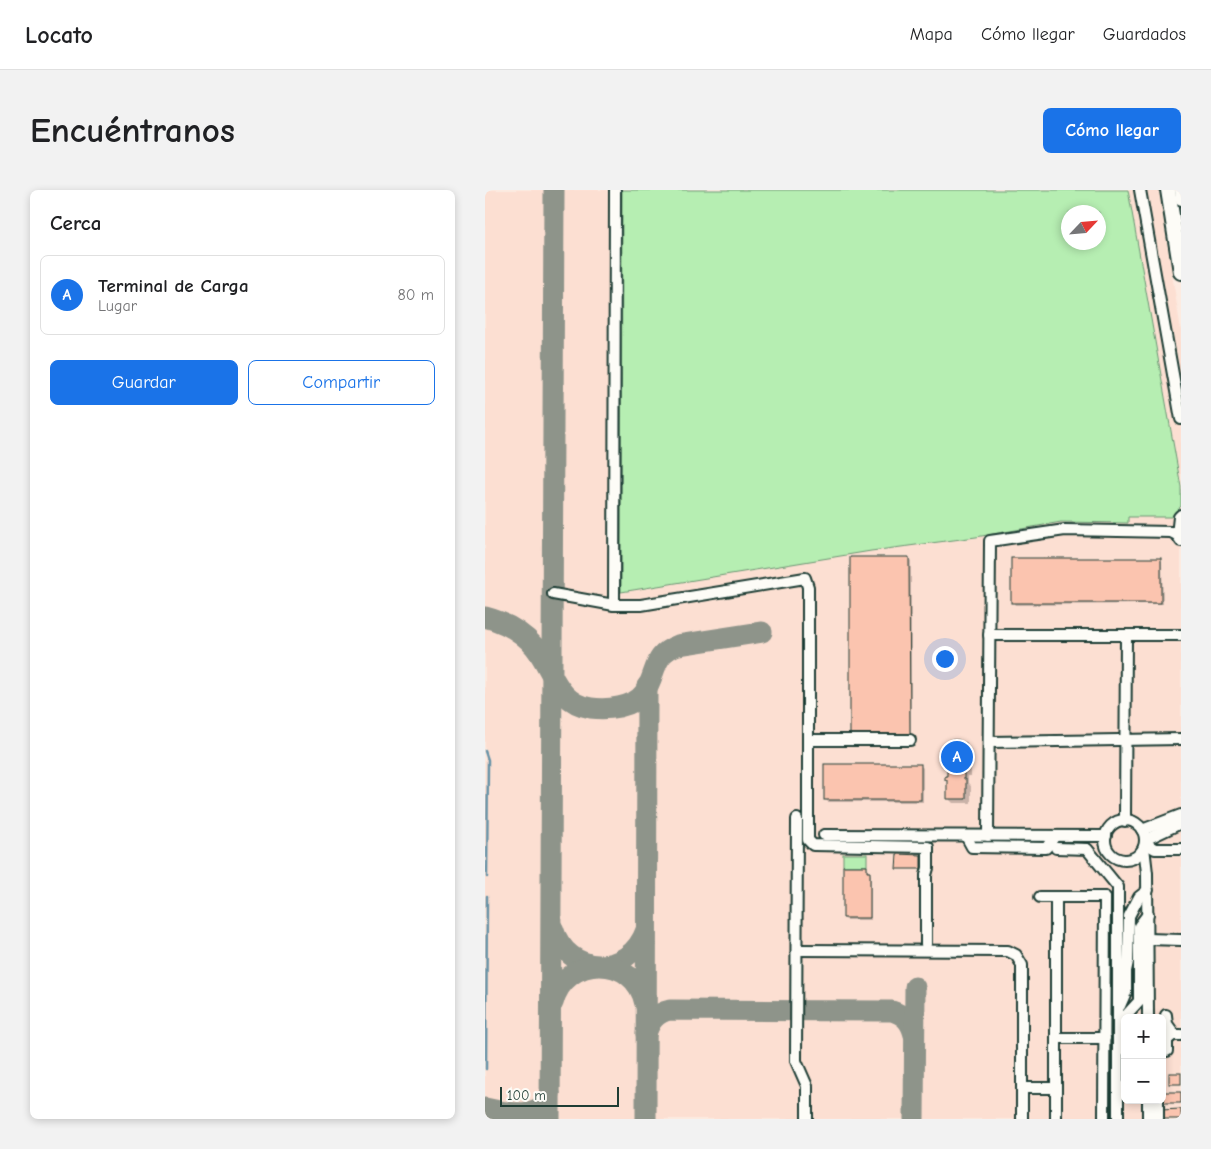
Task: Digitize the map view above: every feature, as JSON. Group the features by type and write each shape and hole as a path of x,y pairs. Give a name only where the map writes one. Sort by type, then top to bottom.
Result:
{"main road":[{"path":"1168,190 1181,272"}],"street":[{"path":"614,605 615,190"},
{"path":"1140,190 1181,419"},
{"path":"1179,190 1181,200"},
{"path":"1179,538 1179,516 1181,515"},
{"path":"988,836 990,541 1065,530 1171,532 1179,538"},
{"path":"553,594 614,605 641,605 805,578 808,587 808,740 801,823 796,1061 807,1086 807,1119"},
{"path":"989,635 1181,635"},
{"path":"1125,820 1126,635"},
{"path":"989,742 1181,739"},
{"path":"808,740 910,740"},
{"path":"1148,1014 1147,872 1144,840 1137,825 1125,820 1112,825 1105,836 1105,843 1112,855 1117,859 1131,859 1141,852 1144,840 1181,815"},
{"path":"801,823 808,840 813,845 927,847 926,944"},
{"path":"1144,840 1181,823"},
{"path":"824,835 1105,836"},
{"path":"966,836 971,847 1046,848 1055,836"},
{"path":"1144,840 1155,849 1181,849"},
{"path":"1057,848 1087,849 1118,887 1118,1119"},
{"path":"1131,859 1147,872"},
{"path":"1118,1010 1126,992 1126,971 1129,962 1129,916 1139,898 1147,890"},
{"path":"1040,897 1105,897 1104,1119"},
{"path":"1056,897 1056,1119"},
{"path":"1118,1024 1139,1001 1139,926 1147,914"},
{"path":"1148,941 1181,940"},
{"path":"1148,941 1181,944"},
{"path":"797,950 1008,951 1016,955 1022,965 1022,1119"},
{"path":"1166,1017 1173,1036"},
{"path":"1056,1038 1105,1038"},
{"path":"1022,1088 1056,1088"},
{"path":"1148,1104 1148,1119"},
{"path":"1158,1119 1159,1104"}],"shaded area":[{"path":"485,190 622,190 621,592 871,550 976,537 1061,522 1127,523 1127,517 1171,517 1181,506 1181,1119 485,1119"},
{"path":"1128,190 1159,190 1181,331 1181,487"}],"green space":[{"path":"622,190 1128,190 1181,487 1181,506 1171,517 1128,517 1128,523 1061,522 976,537 871,551 621,592"},
{"path":"843,854 867,854 867,866 843,866"}],"building":[{"path":"850,557 909,557 910,735 850,735"},
{"path":"1011,558 1161,558 1161,603 1011,603"},
{"path":"949,740 959,740 959,743 966,743 966,771 964,771 964,779 966,779 966,799 947,799 947,780 945,780 945,776 947,776 947,743 949,743"},
{"path":"824,764 921,764 921,800 824,800"},
{"path":"897,854 921,855 921,869 896,869"},
{"path":"843,866 867,866 867,872 870,872 870,918 843,918"},
{"path":"1169,1073 1181,1073 1181,1084 1169,1084"},
{"path":"1166,1092 1181,1092 1181,1103 1166,1103"},
{"path":"1181,1109 1181,1119 1161,1119 1161,1110"}],"waterway":[{"path":"485,751 488,760 487,877"},
{"path":"486,1069 487,896"}],"taxiway":[{"path":"550,1119 554,190"},
{"path":"485,617 512,628 524,636 541,655 557,684 570,700 580,705 597,709 627,705 639,698 648,686 659,659 669,649 678,645 762,632"},
{"path":"646,1119 647,686"},
{"path":"553,928 560,944 571,955 584,962 598,965 613,963 626,957 638,946 646,930"},
{"path":"553,1003 560,987 571,975 585,968 600,966 615,968 628,975 639,987 645,1004"},
{"path":"914,1119 915,987"},
{"path":"646,1034 654,1018 670,1010 892,1011 907,1020 914,1035"},
{"path":"485,1108 524,1113 540,1108 550,1094"}],"place":[{"name":"Terminal de Carga","path":"957,757"}]}
